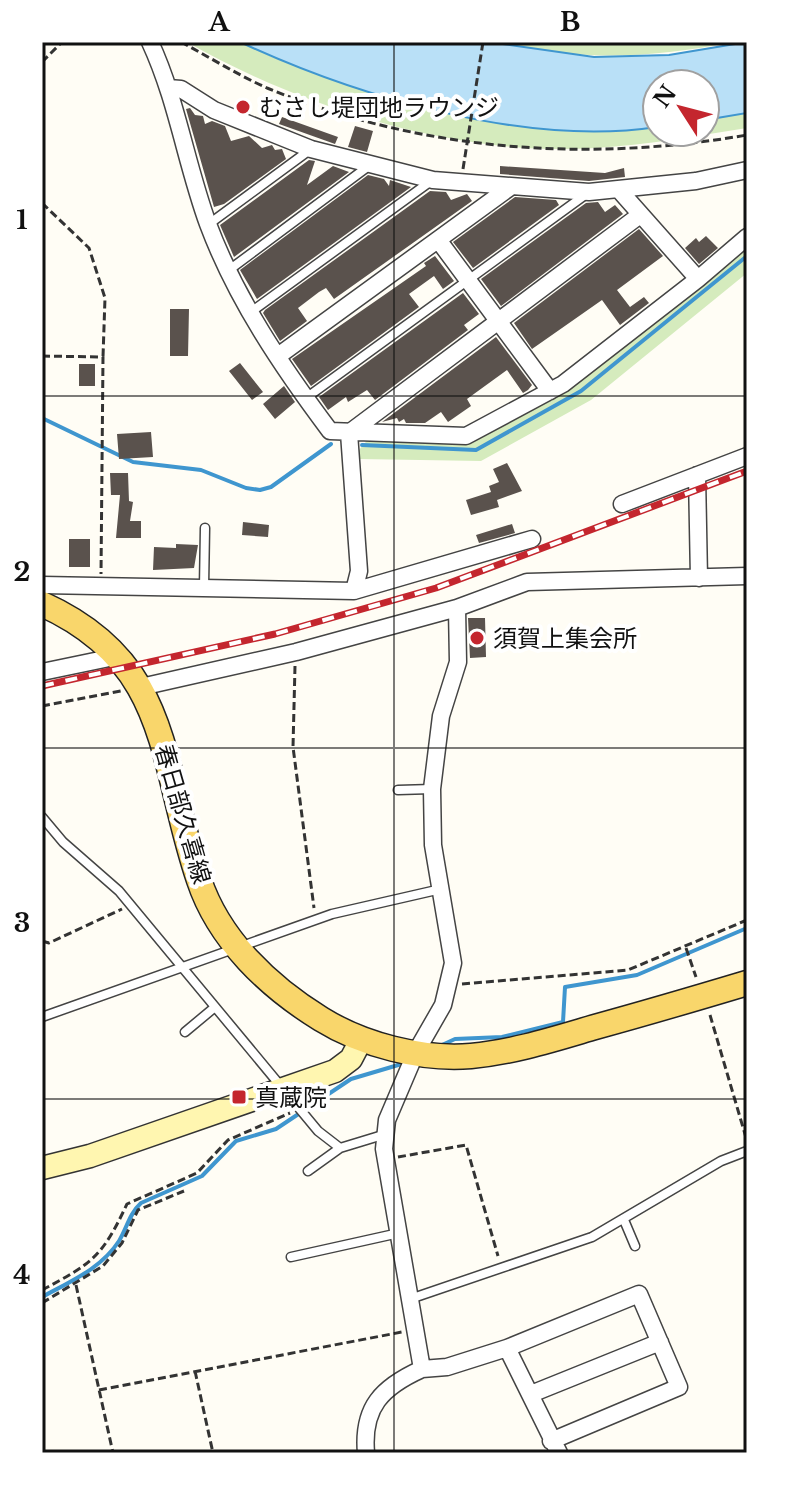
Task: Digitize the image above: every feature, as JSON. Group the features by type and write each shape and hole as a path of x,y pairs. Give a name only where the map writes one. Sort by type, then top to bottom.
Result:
{"main road":[{"name":"春日部久喜線","path":"42,604 91,630 119,656 141,687 159,726 199,882 238,948 293,1002 361,1040 416,1052 468,1056 515,1050 747,983"}],"street":[{"path":"150,42 168,88 208,224 229,270 250,313 330,431 466,436 550,391 698,279 747,237"},
{"path":"168,88 181,89 214,110 311,149 433,180 589,192 620,191 747,170"},
{"path":"278,356 509,188"},
{"path":"620,191 698,279"},
{"path":"349,433 640,215"},
{"path":"439,241 550,391"},
{"path":"349,433 359,571 354,591"},
{"path":"622,504 747,456"},
{"path":"697,475 699,578"},
{"path":"42,585 354,591 532,539"},
{"path":"141,687 296,652 457,608 527,582 747,576"},
{"path":"422,1369 386,1159 386,1134 387,1120 416,1052 450,986 453,963 433,845 432,789 441,716 458,662 457,608"},
{"path":"42,672 119,656"},
{"path":"42,1168 90,1156 335,1071 351,1059 361,1040"},
{"path":"366,1453 368,1414 383,1394 403,1378 422,1369 447,1367 507,1348 639,1294 679,1387 555,1447 507,1348"},
{"path":"531,1394 660,1342"}],"lane":[{"path":"208,224 311,149"},
{"path":"229,270 370,165"},
{"path":"250,313 433,180"},
{"path":"306,398 589,192"},
{"path":"204,588 205,528"},
{"path":"398,790 432,789"},
{"path":"42,817 130,905 298,1109 340,1148"},
{"path":"42,1017 316,920 441,889"},
{"path":"185,1032 215,1007"},
{"path":"308,1171 340,1148 386,1134"},
{"path":"410,1299 592,1237 721,1161 747,1151"},
{"path":"624,1220 635,1246"},
{"path":"291,1257 399,1233"}],"path":[{"path":"42,62 62,42"},
{"path":"181,42 266,87 393,130 594,151 747,135"},
{"path":"463,172 483,42"},
{"path":"42,203 89,248 105,298 101,585"},
{"path":"42,356 103,357"},
{"path":"296,652 293,747 316,920"},
{"path":"42,706 141,687"},
{"path":"42,941 49,943 130,905"},
{"path":"450,986 628,970 747,920"},
{"path":"686,948 719,1039 727,1080 747,1141"},
{"path":"42,1290 96,1258 113,1234 127,1204 197,1173 228,1140 298,1109"},
{"path":"386,1159 466,1145 502,1268"},
{"path":"42,1303 76,1285 113,1255 138,1210 184,1191"},
{"path":"76,1285 113,1453"},
{"path":"99,1390 416,1329"},
{"path":"195,1371 213,1453"}],"green space":[{"path":"187,42 240,42 272,57 414,104 492,122 574,132 641,128 641,143 544,149 491,145 438,136 384,124 332,107 233,66"},
{"path":"488,42 734,42 671,52 611,56 551,52"},
{"path":"747,113 747,128 721,132 721,117"},
{"path":"747,242 747,273 591,400 481,461 359,459 359,450 370,437 468,441 565,389"}],"water":[{"path":"240,42 488,42 594,57 669,55 747,42 747,113 721,117 721,68 641,68 641,128 607,131 554,130 444,113 337,81"}],"building":[{"path":"190,108 195,115 203,116 205,124 212,121 225,126 231,141 249,136 262,148 272,145 275,150 282,149 286,159 224,204 214,207 186,109"},
{"path":"282,117 338,137 335,144 279,124"},
{"path":"355,126 373,131 367,152 348,147"},
{"path":"309,160 315,161 307,185 333,166 349,172 234,257 220,225"},
{"path":"500,166 605,173 624,168 625,177 589,181 500,174"},
{"path":"368,175 384,179 389,186 390,180 411,187 257,299 240,270"},
{"path":"430,191 446,192 451,200 467,194 472,201 334,299 326,288 319,292 298,308 307,321 280,341 263,313 265,310"},
{"path":"515,197 556,200 559,205 473,268 453,242"},
{"path":"598,202 605,212 615,205 623,214 501,306 481,279 586,203"},
{"path":"639,229 663,256 617,290 630,307 644,297 649,303 620,325 602,300 532,349 514,323"},
{"path":"706,236 718,248 699,264 685,248 696,238 699,242"},
{"path":"435,256 454,281 443,289 434,276 409,294 419,307 311,386 292,359 426,266 424,263"},
{"path":"463,293 479,314 464,325 468,330 375,400 367,390 348,402 346,397 328,410 319,397"},
{"path":"170,309 189,309 188,356 170,356"},
{"path":"496,337 532,385 528,390 523,393 507,370 467,399 471,406 448,422 441,412 425,423 406,423 404,419 399,422 397,418 382,422"},
{"path":"240,363 263,392 252,400 229,371"},
{"path":"79,364 95,364 95,386 79,386"},
{"path":"284,386 295,402 275,419 263,404"},
{"path":"151,432 153,457 119,459 117,434"},
{"path":"507,463 522,491 497,500 499,507 471,515 466,500 491,492 489,486 499,482 493,469"},
{"path":"110,473 128,473 129,501 133,502 130,521 141,521 141,538 116,538 120,495 111,495"},
{"path":"243,522 269,525 268,537 242,535"},
{"path":"512,524 515,533 479,543 476,535"},
{"path":"69,539 90,539 90,567 69,567"},
{"path":"176,544 198,545 194,568 153,570 154,547 176,548"},
{"name":"須賀上集会所","path":"468,618 485,618 486,657 470,658"}],"waterway":[{"path":"362,445 476,450 581,391 747,256"},
{"path":"42,418 133,462 201,470 246,488 260,490 271,487 331,444"},
{"path":"442,1045 455,1039 502,1037 563,1022 565,987 637,975 747,928"},
{"path":"42,1297 84,1274 112,1251 141,1203 202,1176 236,1141 276,1129 351,1079 405,1063"}],"railway":[{"path":"42,686 275,634 436,588 747,471"}],"place":[{"name":"むさし堤団地ラウンジ","path":"243,107"},
{"name":"須賀上集会所","path":"477,638"},
{"name":"真蔵院","path":"239,1097"}]}
